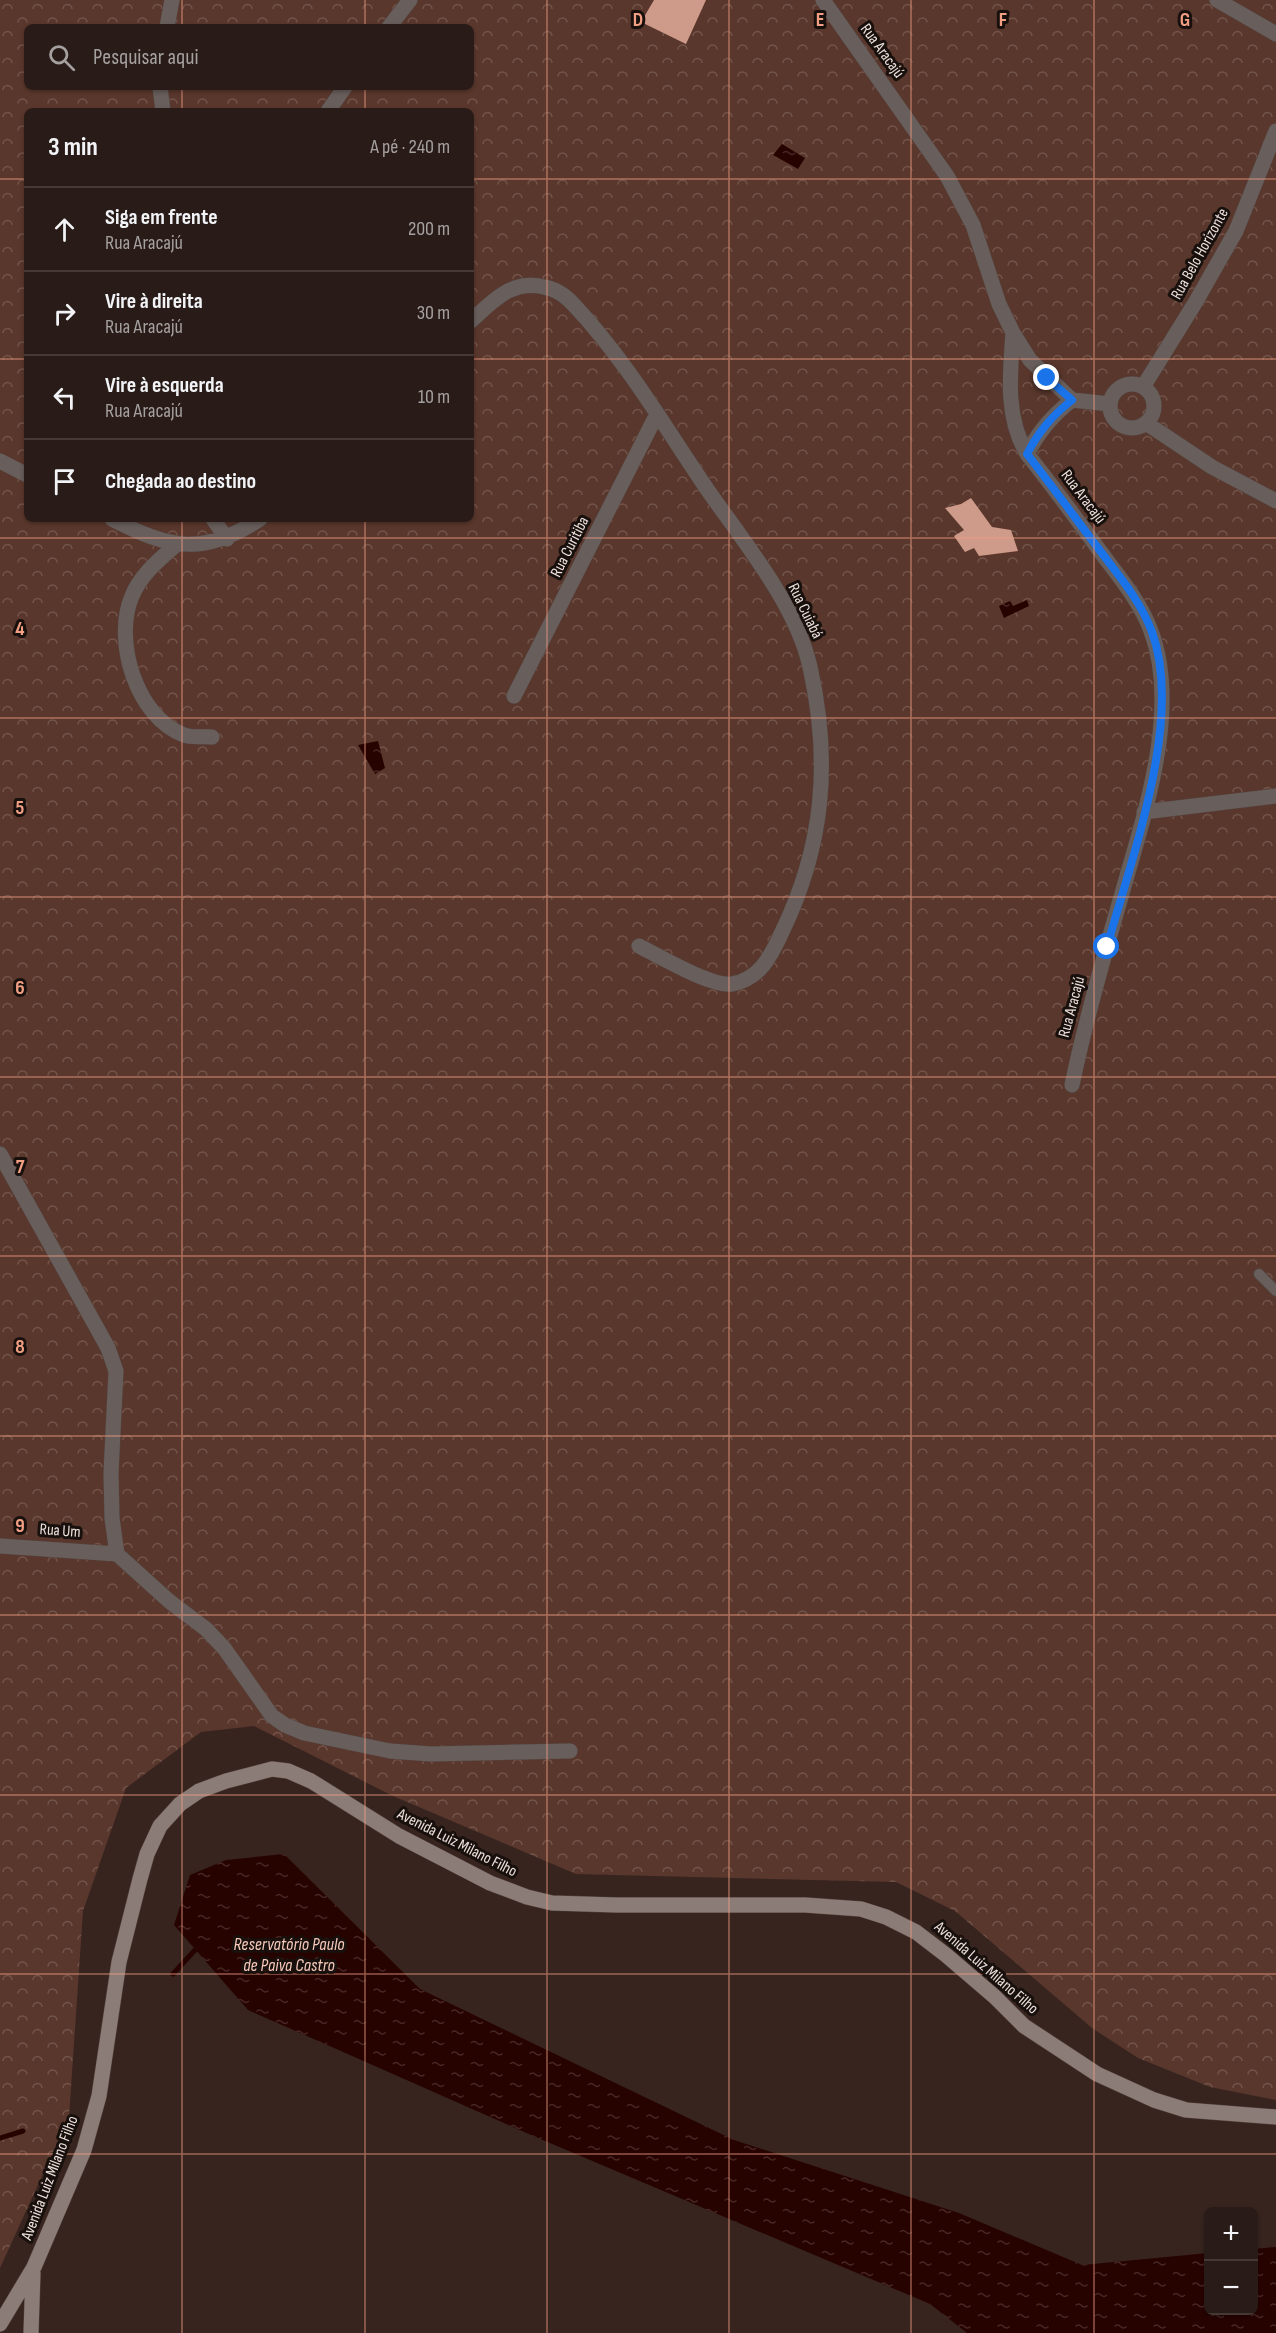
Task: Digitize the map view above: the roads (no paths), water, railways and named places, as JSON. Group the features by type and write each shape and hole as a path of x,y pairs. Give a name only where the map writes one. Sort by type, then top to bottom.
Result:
{"main road":[{"name":"Avenida Luiz Milano Filho","path":"0,2324 34,2267 84,2150 99,2096 119,1962 147,1854 160,1826 180,1804 199,1791 272,1769 288,1771 311,1781 399,1836 490,1883 527,1897 552,1903 616,1905 805,1905 861,1909 886,1917 916,1932 995,1997 1024,2026 1097,2074 1154,2100 1186,2110 1276,2117"},
{"name":"Avenida Luiz Milano Filho","path":"31,2333 31,2293 34,2267"}],"street":[{"path":"167,24 172,0"},
{"path":"390,24 410,0"},
{"name":"Rua Aracajú","path":"823,0 947,176 973,225 999,304 1013,333 1030,360 1072,400"},
{"path":"1217,0 1275,37"},
{"path":"160,90 163,108"},
{"path":"330,108 343,90"},
{"name":"Rua Belo Horizonte","path":"1143,387 1236,231 1276,131"},
{"name":"Rua Cuiabá","path":"474,318 501,294 516,286 529,284 546,287 562,294 573,304 657,414 758,561 800,638 810,666 820,734 820,801 816,840 797,901 760,971 730,984 702,978 639,946"},
{"name":"Rua Aracajú","path":"1013,333 1009,391 1020,442 1127,586 1144,613 1159,656 1163,681 1163,715 1144,812 1072,1085"},
{"path":"1129,384 1143,387 1152,397 1153,411 1146,423 1139,427 1124,427 1113,418 1110,404 1116,391 1129,384"},
{"path":"1027,454 1041,428 1072,400 1110,404"},
{"name":"Rua Curitiba","path":"514,696 657,414"},
{"path":"1146,423 1212,466 1276,501"},
{"path":"0,461 24,473"},
{"path":"118,522 160,541 196,545 226,538 255,522"},
{"path":"215,522 226,538"},
{"path":"177,544 147,571 133,593 126,611 125,630 129,660 140,694 160,719 185,735 212,737"},
{"path":"1144,812 1276,796"},
{"path":"0,1154 108,1348 116,1371 111,1473 112,1518 117,1554 169,1601 206,1629 224,1648 272,1716 304,1733 390,1751 430,1754 570,1751"},
{"name":"Rua Um","path":"0,1546 117,1554"}],"lane":[{"path":"1259,1274 1276,1291"}],"water":[{"path":"782,144 805,158 798,169 773,155"},
{"path":"1027,600 1029,606 1004,618 999,606 1010,601 1013,606"},
{"path":"378,741 385,768 375,774 358,745"},
{"name":"Reservatório Paulo de Paiva Castro","path":"284,1854 420,1989 734,2140 959,2213 1082,2265 1204,2253 1204,2315 1258,2315 1258,2249 1276,2247 1276,2333 967,2333 930,2304 531,2135 248,2010 174,1925 190,1875 226,1860"}],"waterway":[{"path":"173,1974 195,1950 200,1949"},
{"path":"0,2138 23,2131"}]}
